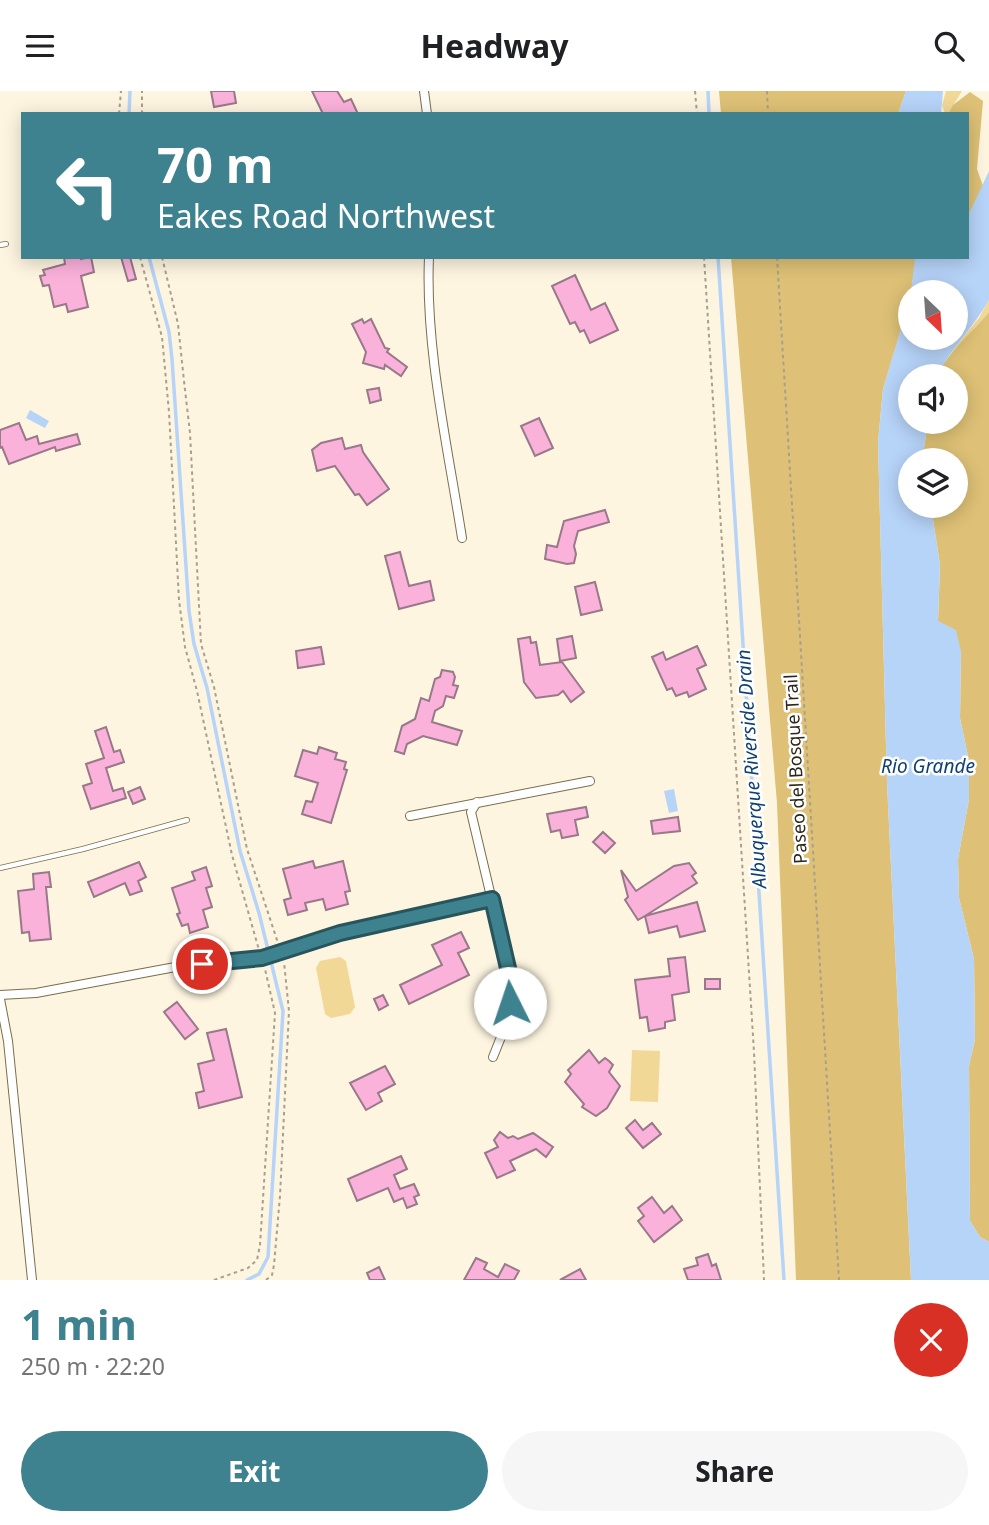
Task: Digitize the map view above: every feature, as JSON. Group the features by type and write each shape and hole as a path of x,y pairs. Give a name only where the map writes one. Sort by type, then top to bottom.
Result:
{"street":[{"path":"425,91 427,112"},
{"path":"429,259 428,297 441,406 462,538"},
{"path":"410,816 590,781"},
{"path":"477,802 471,812 511,981 507,1022 493,1057"},
{"path":"32,1280 0,997 36,993 186,965 262,958 340,933 492,899"}],"lane":[{"path":"0,868 83,849 187,820"}],"path":[{"path":"120,112 121,91"},
{"path":"142,91 142,112"},
{"path":"695,91 696,112"},
{"path":"767,91 768,112"},
{"path":"141,259 162,337 169,412 179,600 185,647 232,855 275,1013 257,1260 248,1268 214,1280"},
{"path":"162,259 178,324 186,394 201,644 214,687 247,849 282,953 289,1011 280,1196 274,1265 272,1275 266,1280"},
{"path":"705,259 754,1052 764,1280"},
{"name":"Paseo del Bosque Trail","path":"777,259 839,1280"}],"shaded area":[{"path":"719,91 906,91 899,112 721,112"},
{"path":"946,91 962,91 949,112 944,112 942,105"},
{"path":"970,92 983,101 977,169 983,186 969,214 969,112 949,112 953,105"},
{"path":"731,259 916,259 913,280 898,280 898,339 883,389 878,442 887,783 911,1280 796,1280 777,803"},
{"path":"989,300 989,312 968,337 968,332"},
{"path":"989,312 989,1242 980,1237 970,1221 969,1066 975,1039 974,959 959,898 958,859 969,799 969,761 960,718 961,651 938,621 940,565 933,518 968,518 968,448 924,448 926,434 968,434 968,364 944,364 954,350 968,350 968,335"},
{"path":"340,957 346,961 355,1007 350,1014 331,1018 325,1014 316,968 320,961"},
{"path":"632,1050 660,1051 658,1102 630,1101"}],"water":[{"path":"906,91 943,91 941,112 899,112"},
{"name":"Rio Grande","path":"989,171 989,300 968,331 968,280 912,280 915,259 969,259 969,214"},
{"name":"Rio Grande","path":"898,338 898,350 954,350 944,364 898,364 898,434 926,434 924,448 898,448 898,518 933,518 940,565 938,621 956,630 961,651 960,718 969,761 969,799 958,859 959,898 974,959 975,1039 969,1066 970,1221 980,1237 989,1242 989,1280 911,1280 887,783 878,442 883,389"},
{"path":"30,410 49,421 45,428 26,418"},
{"path":"674,789 678,811 669,813 664,791"}],"building":[{"path":"211,91 234,91 236,103 214,107"},
{"path":"312,91 337,91 344,102 351,99 357,112 322,112"},
{"path":"64,259 91,259 94,272 81,276 88,307 68,312 66,304 54,307 49,285 43,286 40,276 45,275 43,270 65,264"},
{"path":"122,259 131,259 136,279 128,281"},
{"path":"575,275 591,310 605,303 618,330 590,343 584,330 580,332 575,322 570,324 552,286"},
{"path":"362,319 364,323 371,319 385,348 389,349 387,352 407,367 401,376 385,365 384,369 363,363 366,352 352,324"},
{"path":"379,388 381,400 370,403 367,390"},
{"path":"539,418 553,448 535,456 521,426"},
{"path":"19,423 26,440 37,436 39,444 77,434 80,444 56,451 55,447 9,464 2,447 0,448 0,430"},
{"path":"342,438 345,449 361,445 389,489 367,505 359,494 355,495 335,466 317,471 312,450 321,443"},
{"path":"605,510 609,522 578,531 574,546 574,563 545,559 547,545 557,547 564,521"},
{"path":"400,552 409,586 430,581 434,600 399,609 385,556"},
{"path":"595,582 602,610 581,615 575,587"},
{"path":"572,636 576,658 560,661 557,639"},
{"path":"530,637 531,643 536,642 540,665 562,662 584,692 571,702 563,691 558,695 536,698 524,682 518,639"},
{"path":"697,646 706,665 697,669 706,689 689,697 687,692 676,696 672,688 667,690 652,657 663,652 666,660"},
{"path":"321,647 324,664 298,668 296,651"},
{"path":"442,670 453,672 453,685 458,686 454,698 446,696 443,706 435,711 432,722 462,731 457,745 423,736 407,744 404,754 395,751 402,726 415,719 421,698 429,701 435,679 440,677"},
{"path":"106,727 114,752 120,750 124,762 106,768 113,791 123,788 126,798 91,809 83,786 92,783 86,764 104,758 95,731"},
{"path":"319,747 337,753 335,759 346,762 344,769 347,770 331,823 302,814 306,801 312,802 318,783 295,776 303,750 317,754"},
{"path":"140,787 145,799 133,804 128,792"},
{"path":"586,807 588,817 575,820 578,835 562,838 560,830 551,832 547,814"},
{"path":"678,817 680,831 653,834 651,821"},
{"path":"603,832 615,843 605,853 593,842"},
{"path":"313,861 315,868 343,861 350,891 345,892 348,904 326,910 323,899 305,903 307,910 288,915 284,900 291,898 283,869"},
{"path":"139,862 146,877 138,881 142,891 130,895 125,883 94,897 88,882"},
{"path":"689,863 696,873 692,876 697,883 638,920 625,900 628,897 621,870 636,891 674,866"},
{"path":"206,867 212,886 206,888 212,907 203,910 208,927 190,933 188,924 182,926 177,914 180,913 172,888 195,880 192,872"},
{"path":"49,872 51,887 46,887 51,939 30,941 29,932 22,933 18,891 34,889 33,874"},
{"path":"697,902 705,931 680,937 677,926 649,933 645,916"},
{"path":"461,932 469,948 458,953 469,975 409,1004 400,985 442,965 432,945"},
{"path":"685,957 689,992 672,995 675,1020 665,1022 665,1028 649,1031 647,1017 640,1018 635,980 670,976 668,959"},
{"path":"705,979 720,979 720,989 705,989"},
{"path":"383,995 388,1005 379,1010 374,999"},
{"path":"177,1002 198,1029 185,1039 164,1012"},
{"path":"226,1029 242,1097 199,1108 196,1093 204,1091 198,1064 214,1060 207,1033"},
{"path":"589,1050 599,1063 605,1058 613,1065 609,1072 620,1086 607,1108 596,1116 582,1107 584,1104 565,1082 571,1074 568,1070"},
{"path":"385,1066 395,1084 378,1093 382,1101 366,1110 350,1083"},
{"path":"635,1120 643,1130 652,1123 661,1134 643,1148 626,1128"},
{"path":"500,1132 508,1138 513,1136 518,1139 533,1133 553,1147 546,1157 536,1149 510,1161 515,1170 497,1178 485,1153 498,1147 494,1140"},
{"path":"401,1156 407,1169 394,1175 400,1189 414,1184 419,1195 414,1197 417,1204 407,1208 403,1198 394,1202 388,1188 357,1201 348,1179"},
{"path":"652,1197 664,1213 672,1206 682,1220 654,1242 638,1221 644,1216 638,1208"},
{"path":"708,1254 712,1266 716,1264 721,1280 688,1280 684,1269 698,1265 696,1258"},
{"path":"476,1258 487,1263 484,1269 498,1277 505,1264 519,1271 514,1280 464,1280"},
{"path":"379,1267 385,1280 370,1280 367,1273"},
{"path":"580,1269 586,1280 560,1280"}],"waterway":[{"path":"129,112 130,91"},
{"name":"Albuquerque Riverside Drain","path":"708,91 709,112"},
{"path":"150,259 169,332 189,611 194,644 207,688 240,851 259,913 283,1011 268,1257 259,1274 247,1280"},
{"name":"Albuquerque Riverside Drain","path":"718,259 784,1280"}],"route":[{"path":"202,964 262,958 340,933 492,899 511,981 510,1003"}]}
